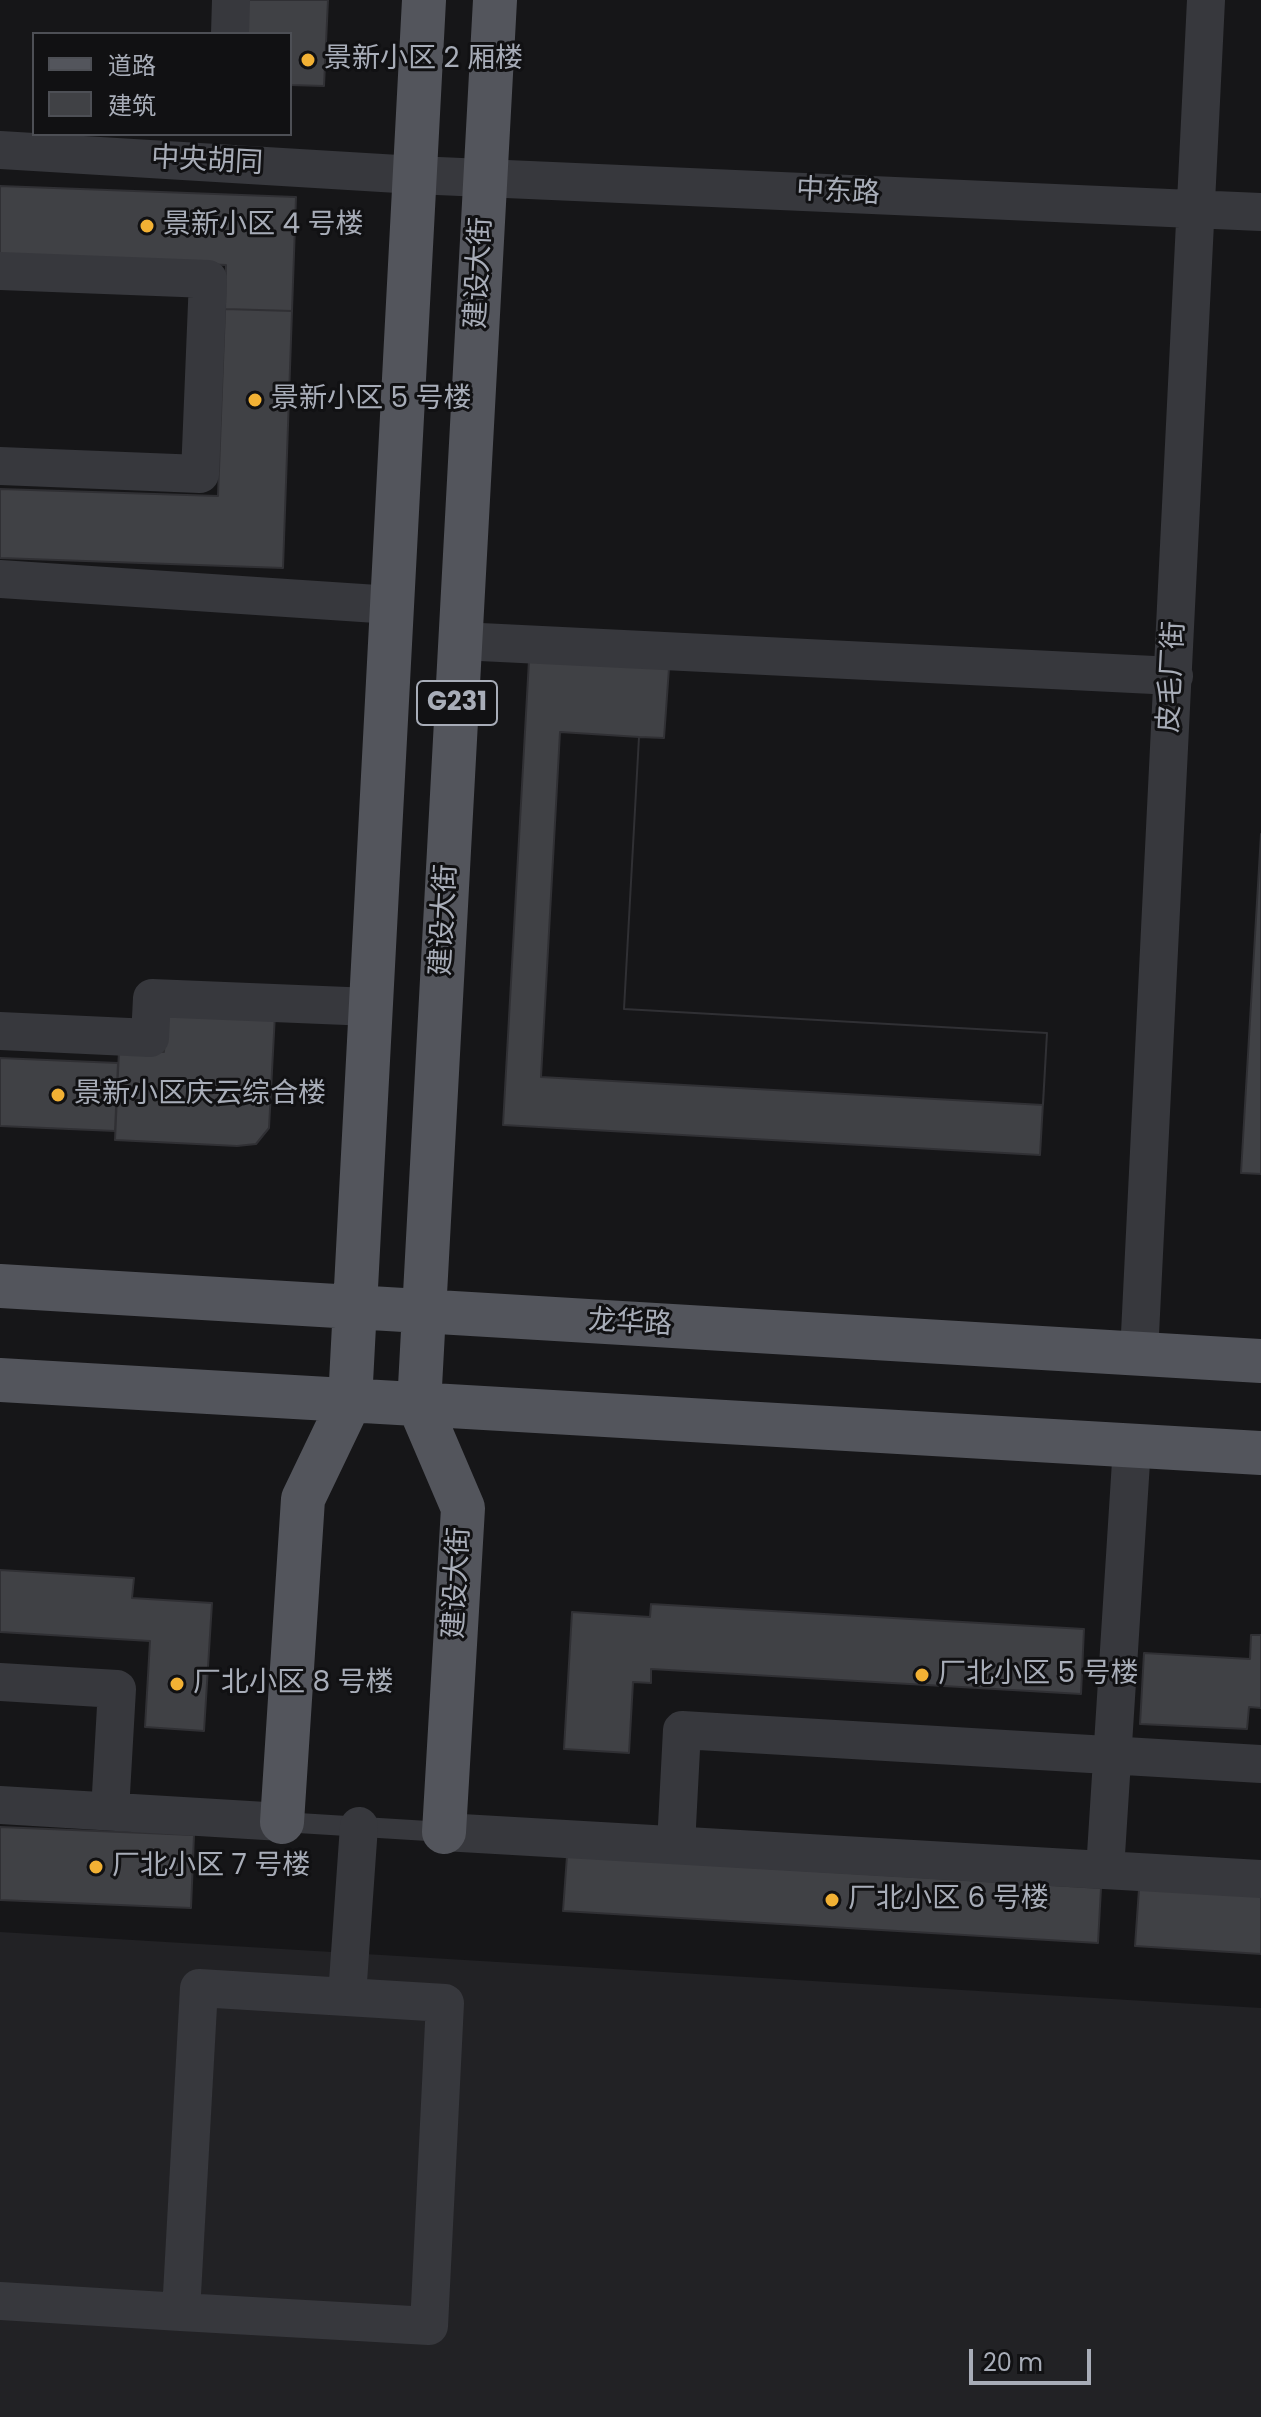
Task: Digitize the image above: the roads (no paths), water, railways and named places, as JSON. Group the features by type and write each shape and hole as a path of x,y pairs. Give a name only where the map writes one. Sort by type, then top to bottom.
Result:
{"main road":[{"name":"G231","path":"355,1307 424,0"},
{"name":"建设大街","path":"444,1832 463,1508 419,1405 495,0"},
{"name":"龙华路","path":"0,1286 1261,1361"},
{"path":"282,1822 303,1499 350,1401 355,1307"},
{"path":"0,1380 1261,1453"}],"street":[{"path":"230,32 231,0"},
{"name":"皮毛厂街","path":"1139,1354 1206,0"},
{"name":"中央胡同","path":"0,150 224,149 415,175"},
{"name":"中东路","path":"415,175 1261,212"},
{"path":"0,271 208,279 200,474 0,466"},
{"path":"0,579 392,605"},
{"path":"460,641 1174,676"},
{"path":"0,1031 150,1038 152,998 371,1007"},
{"path":"1105,1870 1132,1446"},
{"path":"0,1682 117,1689 110,1811"},
{"path":"676,1845 682,1730 1261,1764"},
{"path":"0,1805 282,1822"},
{"path":"347,1996 359,1826"},
{"path":"444,1832 1261,1879"},
{"path":"0,2301 181,2312 429,2326 445,2003 199,1988 181,2312"}],"lane":[{"path":"282,1822 444,1832"}],"place":[{"name":"景新小区 2 厢楼","path":"308,60"},
{"name":"景新小区 4 号楼","path":"147,226"},
{"name":"景新小区 5 号楼","path":"255,400"},
{"name":"景新小区庆云综合楼","path":"58,1095"},
{"name":"厂北小区 5 号楼","path":"922,1675"},
{"name":"厂北小区 8 号楼","path":"177,1684"},
{"name":"厂北小区 7 号楼","path":"96,1867"},
{"name":"厂北小区 6 号楼","path":"832,1900"}]}
